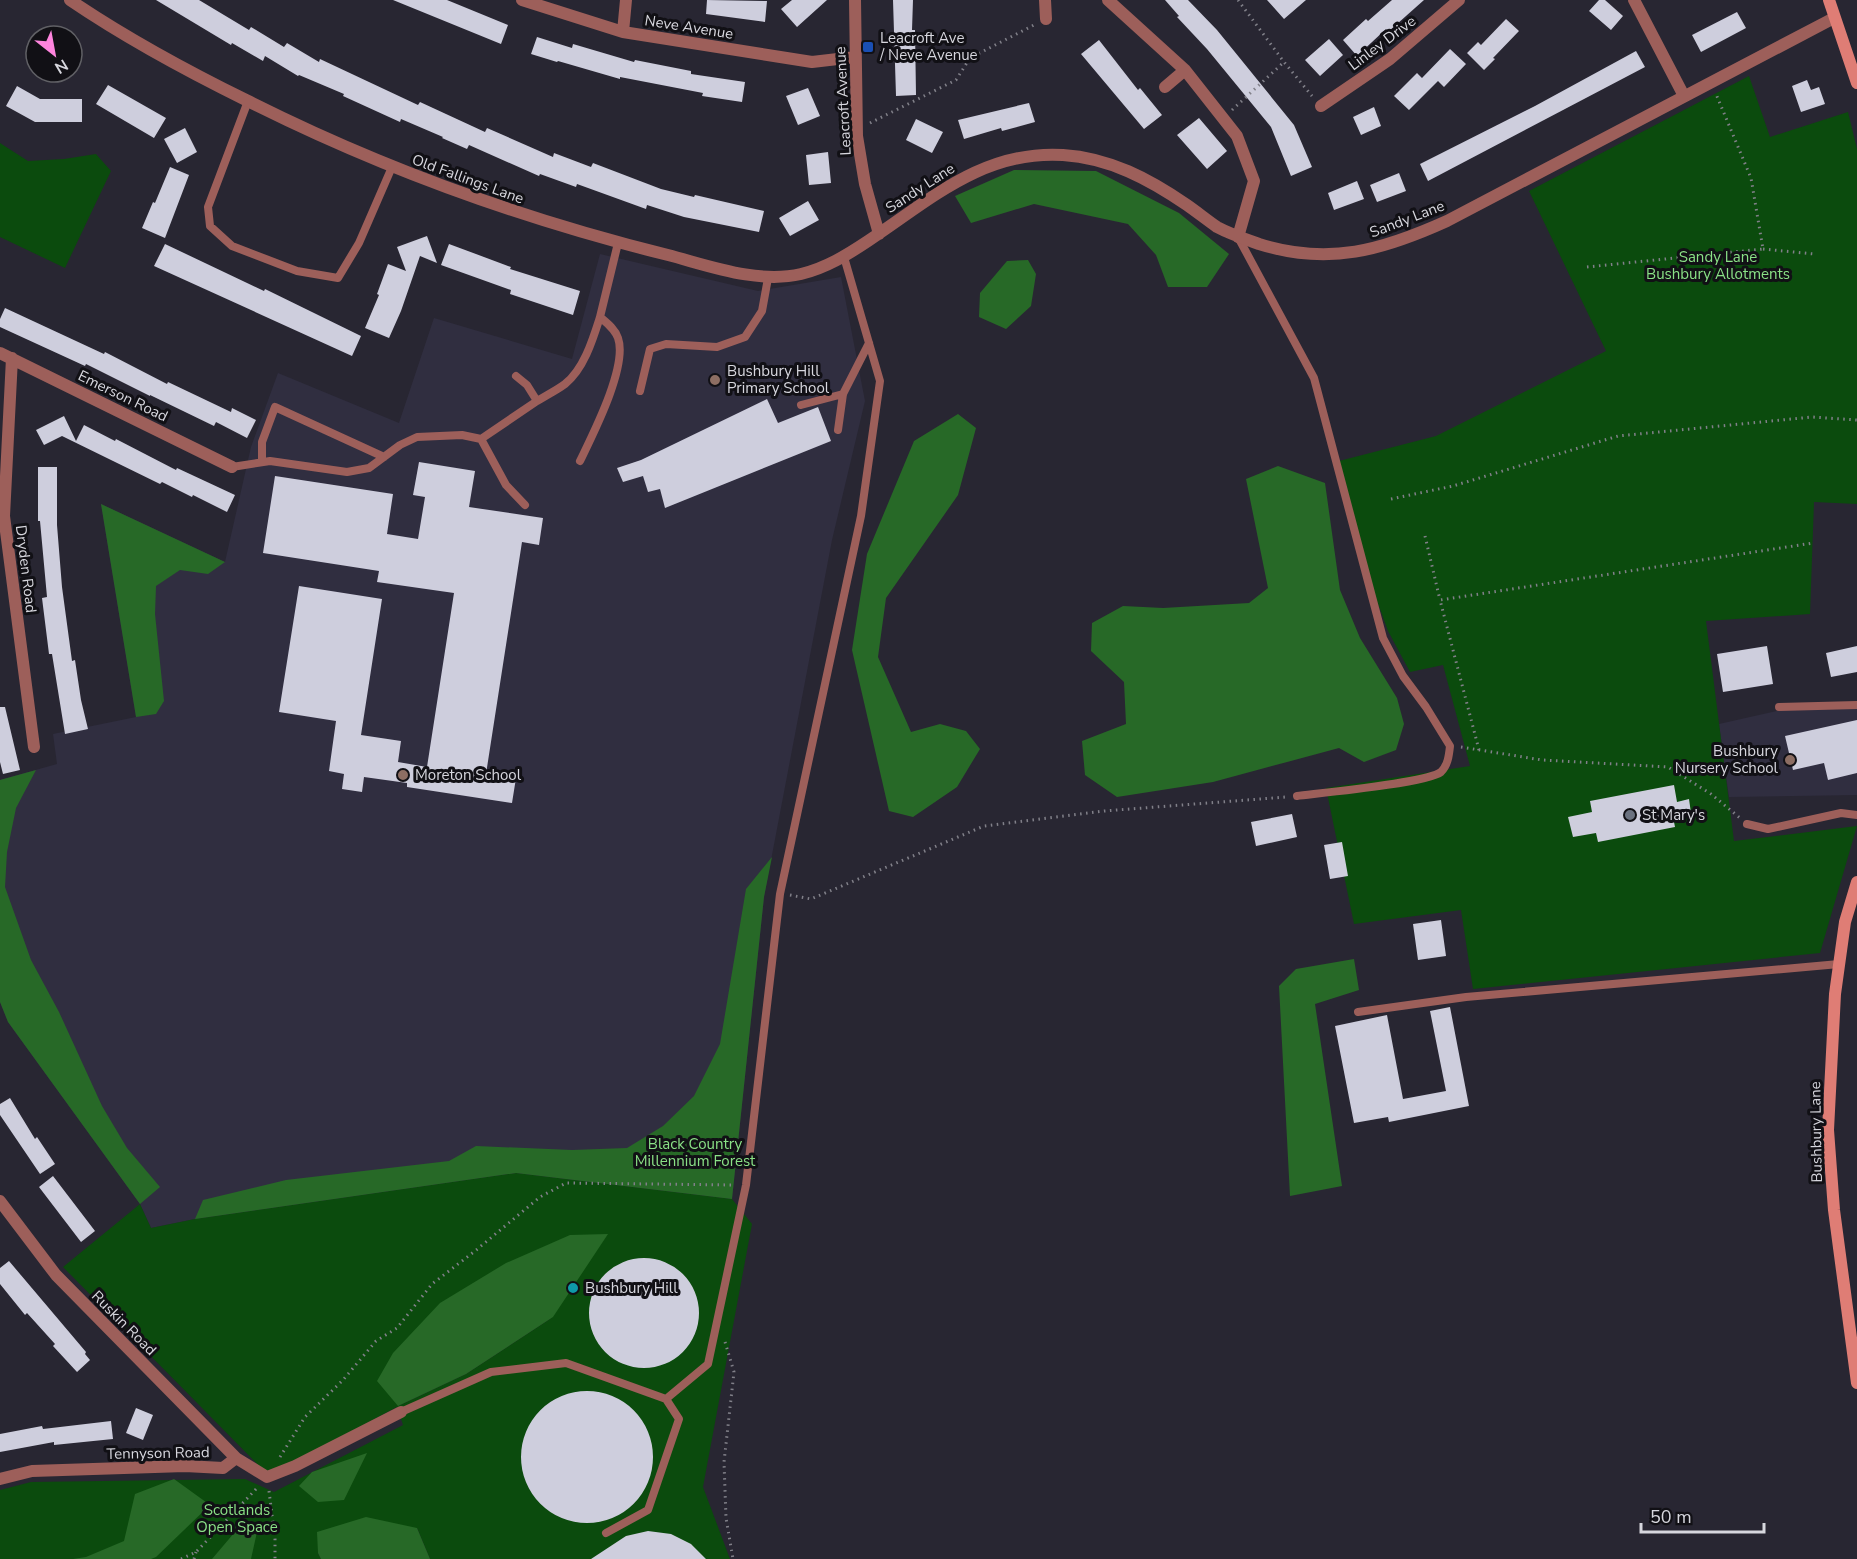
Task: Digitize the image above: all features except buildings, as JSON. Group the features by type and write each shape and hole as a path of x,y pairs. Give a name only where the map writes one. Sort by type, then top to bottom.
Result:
{"street":[{"name":"Old Fallings Lane","path":"70,0 136,42 288,122 392,167 508,210 618,243 768,278 804,274 844,257 879,234"},
{"name":"Neve Avenue","path":"522,0 623,32 812,62 855,57"},
{"path":"623,32 626,0"},
{"name":"Leacroft Avenue","path":"855,0 857,129 865,184 879,234"},
{"path":"1045,0 1046,19"},
{"path":"1108,0 1185,70 1237,136 1254,182 1238,237"},
{"name":"Linley Drive","path":"1321,106 1390,59 1459,0"},
{"path":"1634,0 1684,96"},
{"path":"1829,0 1857,83"},
{"name":"Sandy Lane","path":"879,234 939,191 985,167 1021,158 1057,155 1083,157 1129,171 1150,181 1217,227 1238,237 1280,251 1317,255 1362,252 1386,246 1447,221 1834,18"},
{"path":"1165,87 1185,70"},
{"name":"Emerson Road","path":"0,353 232,467"},
{"name":"Dryden Road","path":"12,358 4,516 34,747"},
{"name":"Bushbury Lane","path":"1857,882 1845,922 1839,964 1830,1068 1828,1141 1834,1210 1857,1383"},
{"name":"Ruskin Road","path":"0,1201 56,1275 236,1458"},
{"path":"236,1458 267,1477 295,1466 401,1413"},
{"name":"Tennyson Road","path":"0,1479 32,1471 185,1466 223,1468 236,1458"}],"lane":[{"path":"248,101 208,207 210,226 232,246 297,271 338,278 359,243 392,167"},
{"path":"1238,237 1314,378 1383,638 1403,676 1426,707 1450,746 1447,763 1439,773 1405,782 1297,796"},
{"path":"232,467 270,461 348,472 369,468 400,445 417,437 462,435 481,439 567,382 576,371 592,340 600,317 618,243"},
{"path":"666,1399 708,1364 746,1185 780,894 861,516 880,381 844,257"},
{"path":"640,391 650,349 666,344 717,347 746,337 762,311 768,278"},
{"path":"580,461 605,408 620,355 619,340 615,332 600,317"},
{"path":"838,430 843,394 868,343"},
{"path":"516,376 527,385 537,401"},
{"path":"801,405 843,394"},
{"path":"262,462 262,442 275,406 384,457"},
{"path":"481,439 506,485 525,505"},
{"path":"1779,707 1857,705"},
{"path":"1748,824 1768,829 1841,813 1857,815"},
{"path":"1358,1012 1466,997 1839,964"},
{"path":"401,1413 491,1372 566,1363 666,1399 679,1419 648,1510 606,1533"}],"path":[{"path":"1238,0 1284,62 1321,106"},
{"path":"857,129 956,80 970,58 1046,19"},
{"path":"1223,119 1284,62"},
{"path":"1711,82 1751,178 1763,249"},
{"path":"1587,267 1763,249 1814,254"},
{"path":"1391,499 1454,486 1618,436 1812,417 1857,420"},
{"path":"1425,536 1479,750"},
{"path":"1440,600 1813,543"},
{"path":"1450,746 1542,760 1668,767 1710,794 1748,824"},
{"path":"780,894 812,899 984,826 1104,811 1297,796"},
{"path":"182,1559 196,1552 267,1477 305,1417 343,1380 376,1341 397,1328 432,1284 476,1251 540,1197 566,1183 746,1185"},
{"path":"718,1317 734,1372 724,1462 726,1518 733,1559"},
{"path":"267,1477 275,1539 275,1559"},
{"path":"194,1559 196,1552"}],"shaded area":[{"name":"Moreton School","path":"600,254 758,291 841,277 865,401 832,540 764,897 732,1199 516,1173 195,1219 151,1228 140,1204 8,1022 0,1002 0,780 57,764 53,734 136,717 101,504 225,562 251,447 278,373 399,423 434,318 572,359"},
{"name":"Bushbury Nursery School","path":"1785,709 1857,709 1857,795 1729,797 1719,724"}],"green space":[{"name":"Sandy Lane Bushbury Allotments","path":"1749,76 1770,137 1848,112 1857,149 1857,504 1814,502 1810,614 1706,621 1734,841 1857,826 1820,953 1473,989 1461,910 1354,924 1326,788 1470,766 1443,665 1410,672 1388,631 1372,587 1339,461 1436,436 1606,351 1529,191"},
{"path":"0,143 28,161 96,154 111,171 65,268 0,237"},
{"path":"1014,170 1096,171 1179,213 1229,254 1207,287 1168,287 1156,255 1128,224 1034,204 971,223 955,196"},
{"path":"1028,260 1036,274 1031,306 1006,329 979,317 980,293 1007,261"},
{"path":"958,414 976,428 958,495 886,598 878,657 911,732 940,724 966,731 980,749 957,787 913,817 889,811 852,650 867,554 914,441"},
{"path":"1278,466 1325,483 1340,590 1360,638 1397,698 1404,724 1396,750 1364,762 1339,748 1213,782 1117,797 1085,775 1082,741 1126,724 1124,682 1091,651 1092,623 1123,606 1163,608 1249,603 1268,588 1246,479"},
{"path":"101,504 225,562 208,574 180,570 156,586 155,614 164,701 156,714 136,717"},
{"path":"36,770 16,808 7,852 5,887 31,960 59,1012 102,1106 127,1148 160,1187 140,1204 8,1022 0,1002 0,780"},
{"name":"Black Country Millennium Forest","path":"772,857 764,897 732,1199 516,1173 195,1219 203,1200 286,1180 449,1161 476,1146 572,1150 627,1148 663,1126 694,1096 720,1044 746,889"},
{"path":"1354,959 1359,990 1315,1004 1342,1186 1290,1196 1279,986 1296,969"},
{"name":"Scotlands Open Space","path":"516,1173 732,1199 752,1224 703,1487 730,1559 430,1559 417,1528 318,1553 321,1559 0,1559 0,1490 31,1482 245,1479 274,1492 403,1425 397,1407 296,1461 266,1473 63,1267 140,1204 151,1228 195,1219","holes":["553,1317 466,1374 398,1406"]},
{"path":"608,1234 553,1317 466,1374 398,1406 377,1381 393,1353 440,1303 506,1263 570,1235"},
{"path":"367,1453 344,1500 318,1502 299,1486 312,1472"},
{"path":"174,1479 210,1505 156,1557 151,1559 73,1559 86,1557 124,1541 135,1494"},
{"path":"366,1517 417,1528 430,1559 321,1559 318,1553 317,1532"},
{"path":"240,1526 257,1532 251,1559 212,1559"}],"place":[{"name":"Leacroft Ave / Neve Avenue","path":"868,47"},
{"name":"Bushbury Hill Primary School","path":"715,380"},
{"name":"Bushbury Nursery School","path":"1790,760"},
{"name":"Moreton School","path":"403,775"},
{"name":"St Mary's","path":"1630,815"},
{"name":"Bushbury Hill","path":"573,1288"}]}
